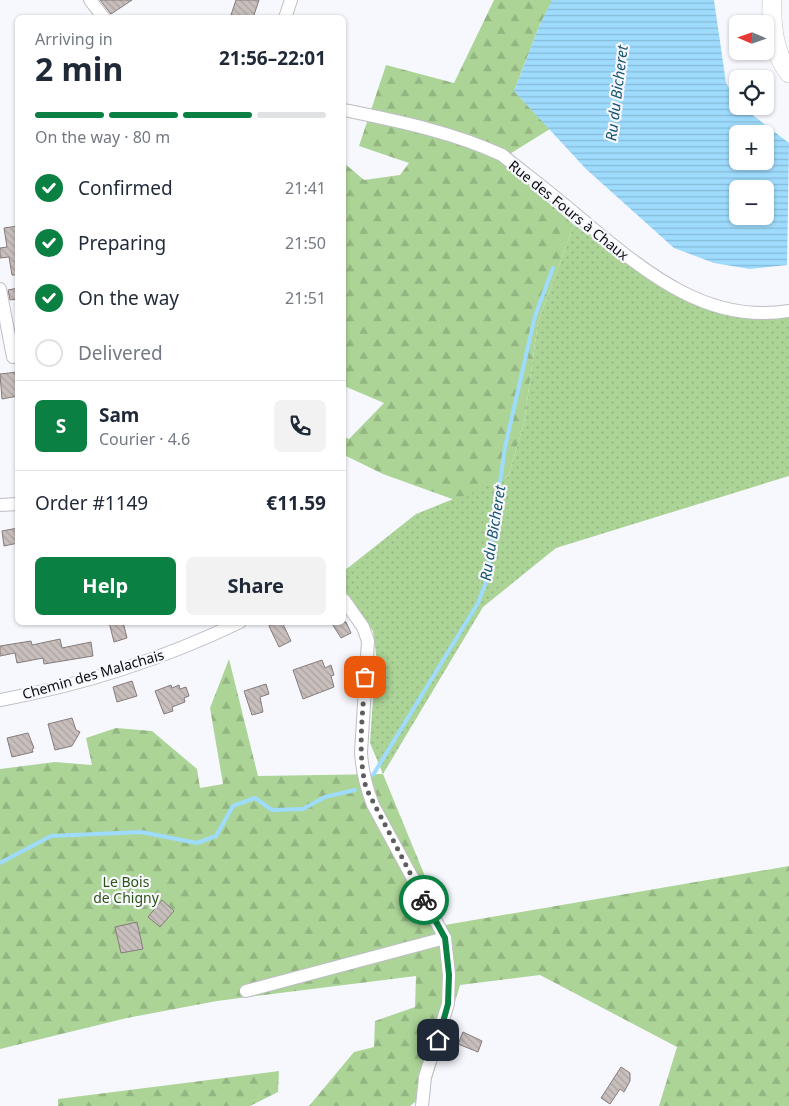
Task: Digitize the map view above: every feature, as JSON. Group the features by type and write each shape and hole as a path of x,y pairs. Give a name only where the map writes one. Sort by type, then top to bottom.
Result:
{"main road":[{"path":"772,0 772,28 776,46 783,65 789,73"}],"street":[{"path":"90,0 102,15"},
{"path":"286,15 291,0"},
{"name":"Rue des Fours à Chaux","path":"346,110 439,132 483,146 502,155 630,260 682,294 715,306 746,313 768,314 789,311"},
{"path":"0,289 15,357 0,359"},
{"path":"0,505 15,504"},
{"path":"346,603 362,627 368,642 361,752 366,788 373,805 445,938 449,975 448,1004 425,1077 422,1106"},
{"name":"Chemin des Malachais","path":"0,700 161,656 233,625"},
{"path":"246,991 445,938"}],"green space":[{"path":"494,0 553,0 540,24 514,91 550,129 500,160 574,225 538,322 524,423 508,477 455,500 383,474 346,456 346,438 349,439 384,403 346,387 346,165 364,180 400,175 409,163 359,146 386,65 454,83"},
{"path":"574,225 680,297 789,315 789,476 556,548 483,607 383,774 370,743 376,654 373,631 346,593 346,569 416,514 508,477 524,423 538,322"},
{"name":"Le Bois de Chigny","path":"229,659 258,776 383,774 445,925 789,866 789,1106 659,1106 677,1047 540,975 460,985 428,1092 410,1106 309,1106 354,1052 374,1047 375,1021 415,1007 416,976 217,1001 127,1018 0,1049 0,769 55,762 92,765 86,738 116,728 152,731 197,769 200,788 223,784 210,708"},
{"path":"279,1071 278,1092 250,1106 58,1106 58,1099"}],"water":[{"path":"552,0 714,0 726,83 729,88 729,115 753,115 766,125 729,125 729,170 774,170 774,131 789,143 787,265 750,269 714,263 674,248 586,169 514,91 540,24"}],"building":[{"path":"100,0 132,0 111,14"},
{"path":"236,0 259,0 254,15 231,15"},
{"path":"15,226 15,275 12,275 9,257 0,258 0,248 7,247 4,228"},
{"path":"15,289 15,299 10,300 8,290"},
{"path":"15,372 15,397 2,399 0,374"},
{"path":"15,529 15,544 4,546 2,531"},
{"path":"346,622 351,633 341,638 333,625 346,625"},
{"path":"110,625 124,625 127,638 114,642"},
{"path":"283,625 291,641 279,647 269,626"},
{"path":"60,639 62,648 91,642 93,656 44,664 43,658 17,663 15,653 0,656 0,646 31,641 32,645"},
{"path":"322,660 325,668 331,665 334,675 331,676 334,687 303,699 293,670"},
{"path":"132,681 137,696 117,702 113,687"},
{"path":"266,684 269,694 260,697 263,712 252,715 244,691"},
{"path":"171,685 172,688 179,685 180,689 186,687 189,696 184,698 185,702 172,707 173,711 164,714 155,691"},
{"path":"72,718 76,730 80,732 72,746 55,750 48,724"},
{"path":"28,733 34,748 32,749 33,752 12,757 7,738"},
{"path":"162,900 174,911 160,927 148,917"},
{"path":"137,922 143,949 121,953 115,927"},
{"path":"463,1032 482,1041 478,1052 458,1044"},
{"path":"621,1067 630,1073 630,1081 624,1092 620,1089 610,1104 601,1098"}],"waterway":[{"name":"Ru du Bicheret","path":"373,775 478,603 486,582 505,447 535,316 553,268"},
{"name":"Ru du Bicheret","path":"0,863 51,836 141,832 197,843 216,836 233,806 255,798 272,810 303,809 325,797 355,790"}],"way so far":[{"path":"365,677 361,752 366,788 373,805 424,900"}],"route":[{"path":"424,900 445,938 449,975 448,1004 438,1040"}]}
